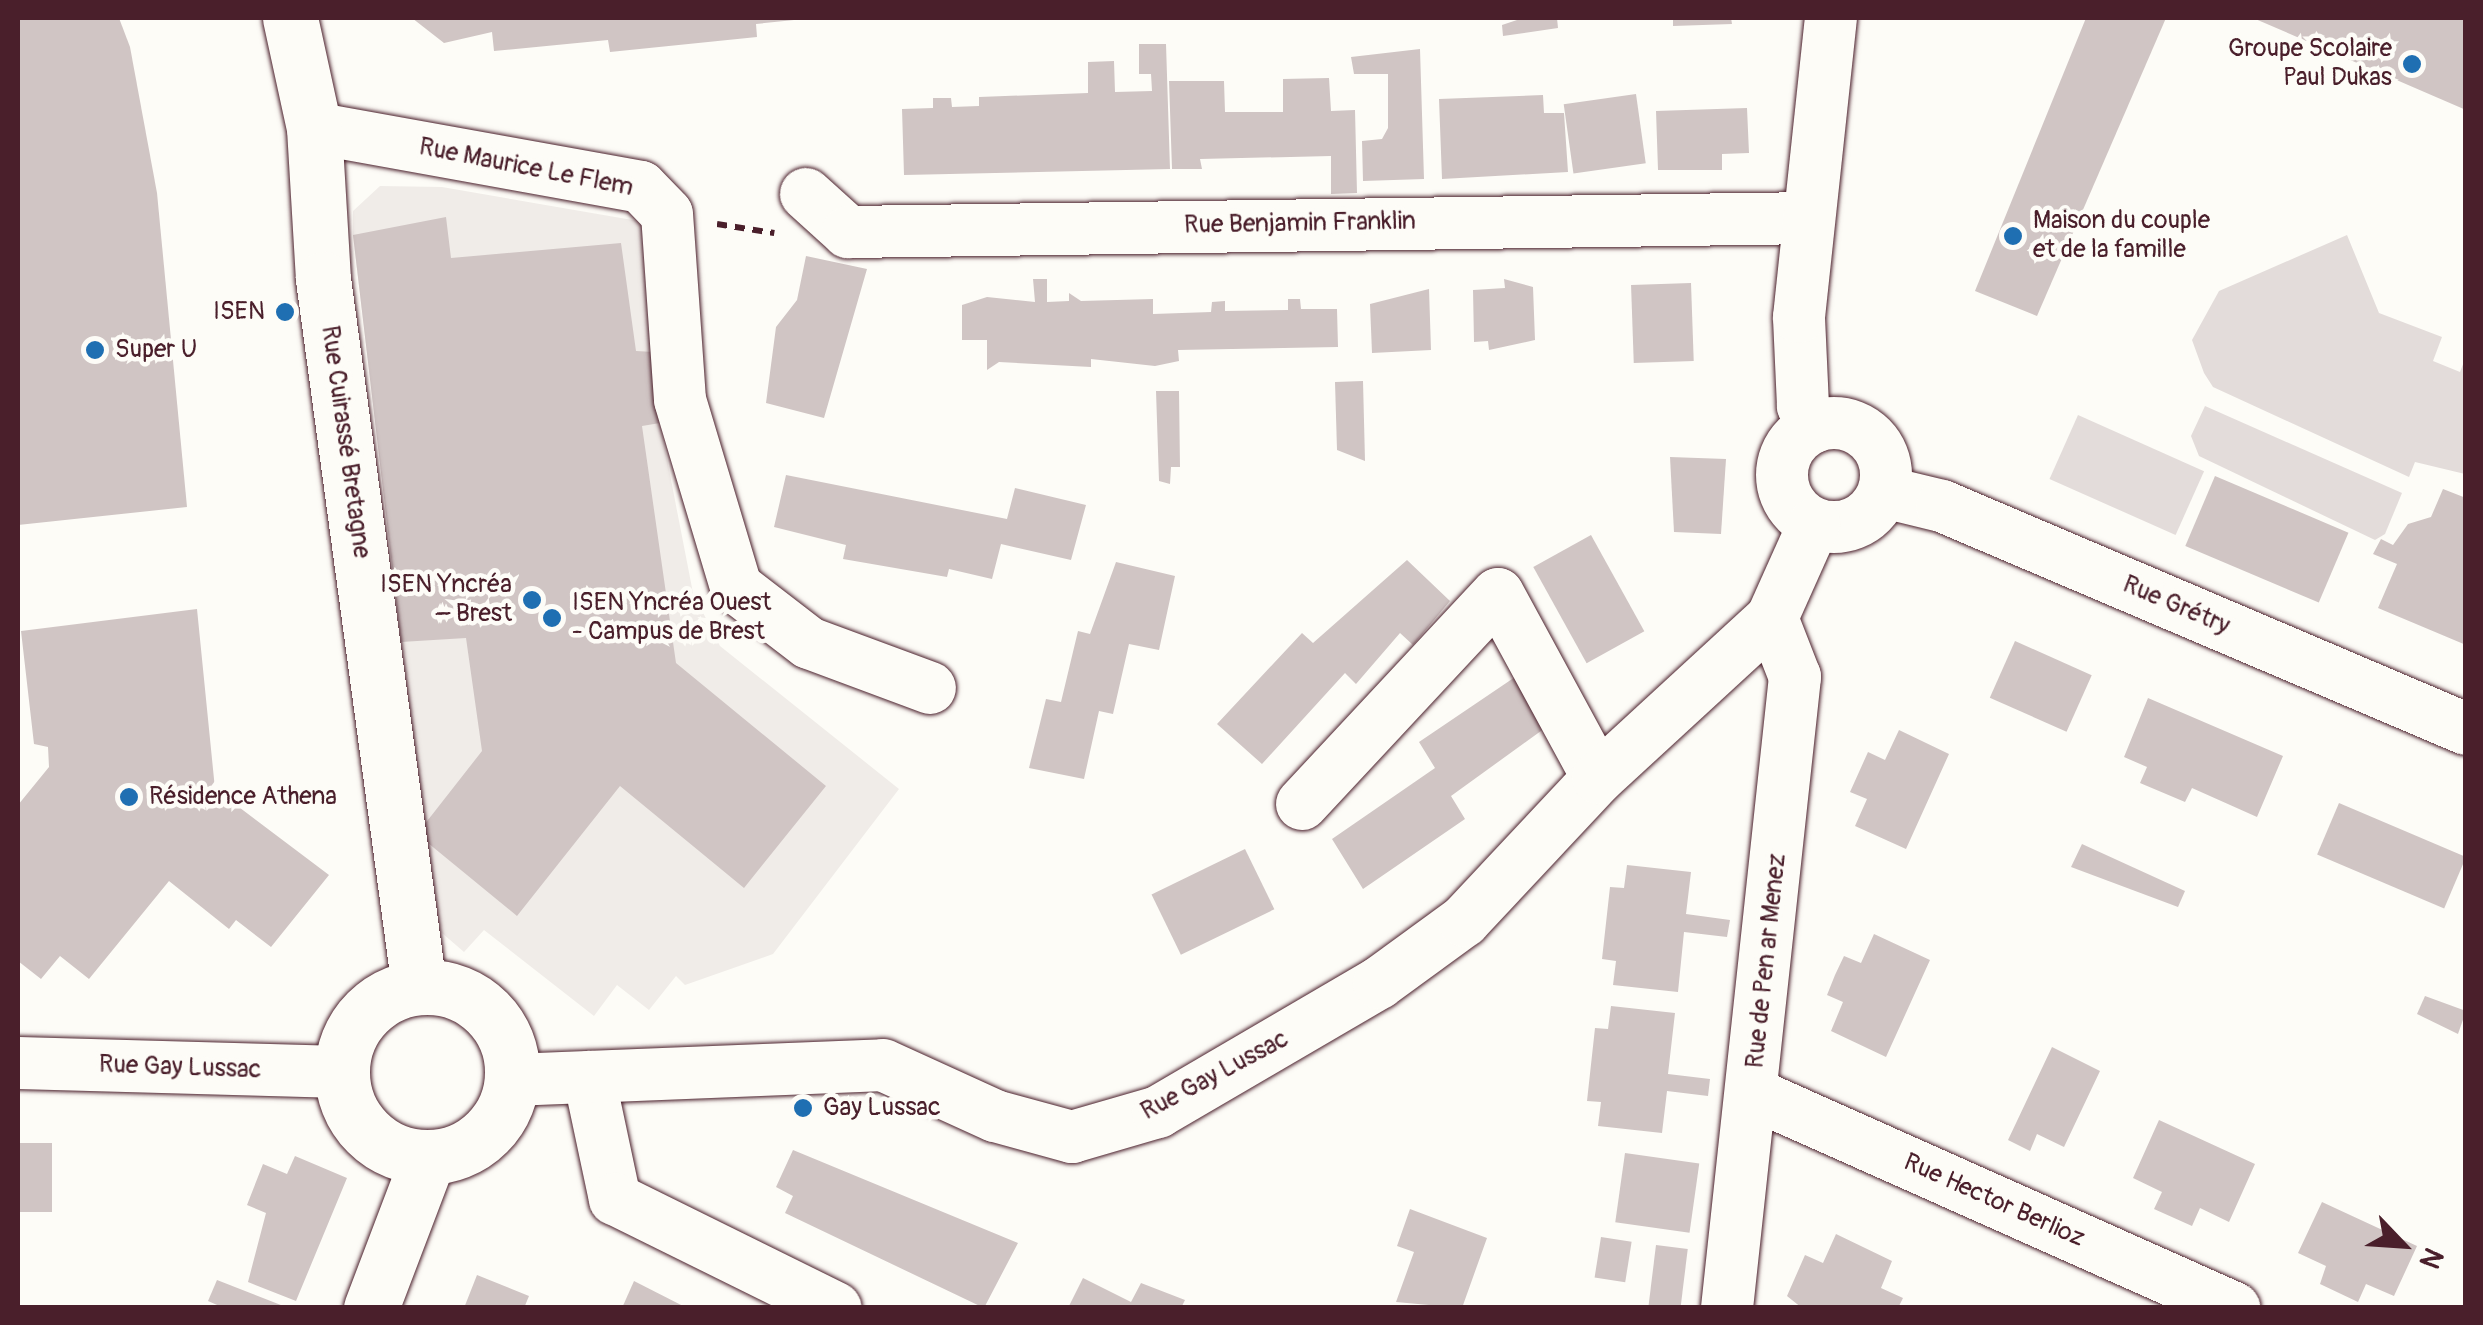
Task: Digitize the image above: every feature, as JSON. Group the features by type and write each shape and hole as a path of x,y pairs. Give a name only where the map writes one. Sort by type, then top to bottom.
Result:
{"street":[{"name":"Rue Cuirassé Bretagne","path":"290,18 314,128 322,279 419,986"},
{"path":"1814,427 1803,406 1799,317 1831,18"},
{"name":"Rue Maurice Le Flem","path":"314,128 641,187 667,214"},
{"path":"806,194 848,232"},
{"path":"667,214 680,400 736,587 809,643 930,688"},
{"name":"Rue Benjamin Franklin","path":"848,232 1809,218"},
{"path":"1814,427 1864,431 1884,458 1884,492 1864,520 1814,524 1792,506 1781,471 1814,427"},
{"name":"Rue Grétry","path":"1884,492 1942,506 2466,729"},
{"name":"Rue Gay Lussac","path":"513,1080 883,1065 995,1116 1072,1137 1140,1117 1307,1026 1450,932 1598,778 1772,618 1814,524"},
{"path":"1302,804 1498,594 1598,778"},
{"name":"Rue de Pen ar Menez","path":"1727,1308 1754,1094 1795,676 1772,618"},
{"path":"419,986 483,1006 510,1050 513,1080 494,1126 458,1152 428,1158 364,1130 342,1072 364,1014 419,986"},
{"name":"Rue Gay Lussac","path":"18,1063 342,1072"},
{"path":"589,1077 615,1198 836,1308"},
{"name":"Rue Hector Berlioz","path":"1754,1094 2234,1308"},
{"path":"371,1308 428,1158"}],"path":[{"path":"667,214 766,233 848,232"}],"shaded area":[{"name":"ISEN Yncréa Ouest - Campus de Brest","path":"380,186 442,187 644,222 660,423 693,593 720,646 899,789 773,954 685,985 676,976 649,1010 617,985 594,1016 484,930 464,952 435,927 353,235 353,211"},
{"path":"2347,235 2379,313 2442,337 2433,361 2460,372 2465,359 2465,474 2415,462 2409,477 2213,387 2204,373 2192,340 2219,291"},
{"path":"2205,406 2402,493 2385,534 2375,540 2199,456 2191,436"},
{"path":"2078,415 2204,471 2176,535 2050,479"}],"building":[{"name":"Super U","path":"18,18 119,18 130,47 157,193 187,507 18,525"},
{"path":"412,18 794,20 756,24 757,37 610,52 608,40 494,51 492,32 444,43"},
{"path":"1523,18 1557,18 1558,28 1503,36 1502,25"},
{"path":"1673,18 1731,18 1732,24 1673,26"},
{"path":"2086,18 2166,18 2037,316 1975,291"},
{"name":"Groupe Scolaire Paul Dukas","path":"2253,18 2466,18 2466,110"},
{"path":"1139,44 1166,44 1170,169 904,175 902,109 933,108 933,98 951,98 952,107 979,106 979,97 1088,93 1088,62 1114,61 1115,92 1152,91 1151,74 1139,74"},
{"path":"1420,49 1424,179 1363,181 1362,141 1382,139 1388,128 1388,74 1354,74 1351,57"},
{"path":"1329,78 1331,111 1355,110 1357,193 1331,194 1331,156 1200,159 1202,169 1172,169 1169,81 1224,81 1225,112 1283,112 1283,79"},
{"path":"1636,94 1646,163 1573,173 1564,104"},
{"path":"1543,95 1544,113 1564,113 1568,172 1442,179 1439,99"},
{"path":"1747,108 1749,153 1722,154 1722,170 1658,170 1656,111"},
{"name":"ISEN Yncréa Ouest - Campus de Brest","path":"446,217 451,258 621,243 636,351 654,352 660,423 642,426 676,663 826,786 744,888 620,786 517,916 417,834 482,751 466,638 401,642 353,235"},
{"path":"806,256 867,269 824,418 766,403 776,327 797,300"},
{"path":"1033,279 1047,279 1047,302 1069,301 1069,293 1081,301 1153,299 1153,314 1211,312 1212,302 1225,301 1225,311 1288,310 1288,299 1300,299 1301,309 1337,309 1338,347 1178,350 1179,361 1155,366 1091,359 1091,367 999,362 987,370 987,340 962,340 962,305 987,297 1035,302"},
{"path":"1504,279 1533,287 1535,340 1489,350 1488,341 1474,342 1473,290 1505,288"},
{"path":"1691,283 1694,361 1634,363 1631,285"},
{"path":"1429,289 1431,350 1372,353 1370,304"},
{"path":"1363,381 1365,461 1337,450 1335,382"},
{"path":"1156,391 1179,391 1180,467 1171,467 1170,484 1159,481"},
{"path":"1670,457 1726,459 1721,534 1674,532"},
{"path":"786,475 1007,519 1015,488 1086,505 1071,560 1001,544 992,579 949,569 947,577 843,559 846,545 774,527"},
{"path":"2215,476 2348,533 2319,603 2185,546"},
{"path":"2443,489 2466,498 2466,645 2378,608 2397,564 2373,554 2381,539 2393,545 2408,524 2431,517"},
{"path":"1591,535 1644,631 1587,663 1533,567"},
{"path":"1407,560 1450,601 1413,645 1400,633 1356,684 1345,673 1262,764 1217,724 1302,633 1313,643"},
{"path":"1116,562 1175,576 1159,650 1129,644 1113,714 1099,711 1084,779 1029,768 1046,699 1061,702 1078,631 1090,634"},
{"name":"Résidence Athena","path":"197,609 215,789 329,875 271,947 236,920 229,929 169,881 89,979 60,956 41,979 18,961 18,805 49,767 48,747 34,744 21,631"},
{"path":"2015,641 2092,675 2067,732 1990,698"},
{"path":"1521,673 1552,723 1451,796 1465,819 1363,889 1332,839 1435,768 1419,742"},
{"path":"2148,698 2283,756 2257,817 2192,788 2185,802 2140,783 2147,767 2124,757"},
{"path":"1899,730 1949,754 1906,849 1855,826 1867,799 1850,792 1868,752 1885,760"},
{"path":"2339,803 2466,857 2444,908 2317,855"},
{"path":"2082,844 2185,891 2178,907 2071,867"},
{"path":"1245,849 1274,909 1181,955 1152,895"},
{"path":"1627,865 1691,872 1686,914 1730,920 1727,937 1684,932 1678,992 1613,985 1616,961 1602,959 1610,887 1624,888"},
{"path":"1874,934 1930,960 1886,1057 1831,1031 1843,1002 1827,995 1844,956 1861,963"},
{"path":"2425,996 2466,1011 2458,1034 2417,1014"},
{"path":"1611,1006 1675,1013 1668,1074 1710,1079 1708,1096 1667,1091 1662,1133 1598,1126 1601,1102 1587,1101 1595,1028 1608,1029"},
{"path":"2052,1047 2100,1071 2064,1147 2037,1134 2030,1151 2008,1140"},
{"path":"2159,1120 2255,1164 2229,1222 2200,1208 2192,1226 2154,1209 2162,1192 2133,1178"},
{"path":"18,1143 52,1143 52,1212 18,1212"},
{"path":"793,1150 1018,1243 984,1308 785,1213 793,1196 776,1187"},
{"path":"1625,1153 1699,1163 1690,1233 1615,1222"},
{"path":"295,1156 347,1178 296,1301 248,1282 266,1213 247,1205 263,1164 287,1174"},
{"path":"2322,1202 2417,1246 2394,1296 2366,1284 2358,1302 2320,1284 2326,1266 2298,1253"},
{"path":"1410,1209 1487,1238 1462,1308 1396,1302 1414,1252 1397,1246"},
{"path":"1836,1234 1892,1261 1881,1288 1903,1298 1898,1308 1802,1308 1787,1296 1805,1255 1823,1263"},
{"path":"1601,1237 1632,1242 1625,1282 1595,1277"},
{"path":"1656,1245 1688,1249 1681,1308 1648,1308"},
{"path":"477,1275 529,1296 524,1308 464,1308"},
{"path":"1083,1278 1131,1302 1141,1283 1185,1300 1181,1308 1068,1308"},
{"path":"217,1280 286,1308 224,1308 208,1301"},
{"path":"634,1281 687,1308 622,1308"}],"place":[{"name":"Groupe Scolaire Paul Dukas","path":"2412,64"},
{"name":"Maison du couple et de la famille","path":"2013,236"},
{"name":"ISEN","path":"285,312"},
{"name":"Super U","path":"95,350"},
{"name":"ISEN Yncréa – Brest","path":"532,600"},
{"name":"ISEN Yncréa Ouest - Campus de Brest","path":"552,618"},
{"name":"Résidence Athena","path":"129,797"},
{"name":"Gay Lussac","path":"803,1108"}]}
